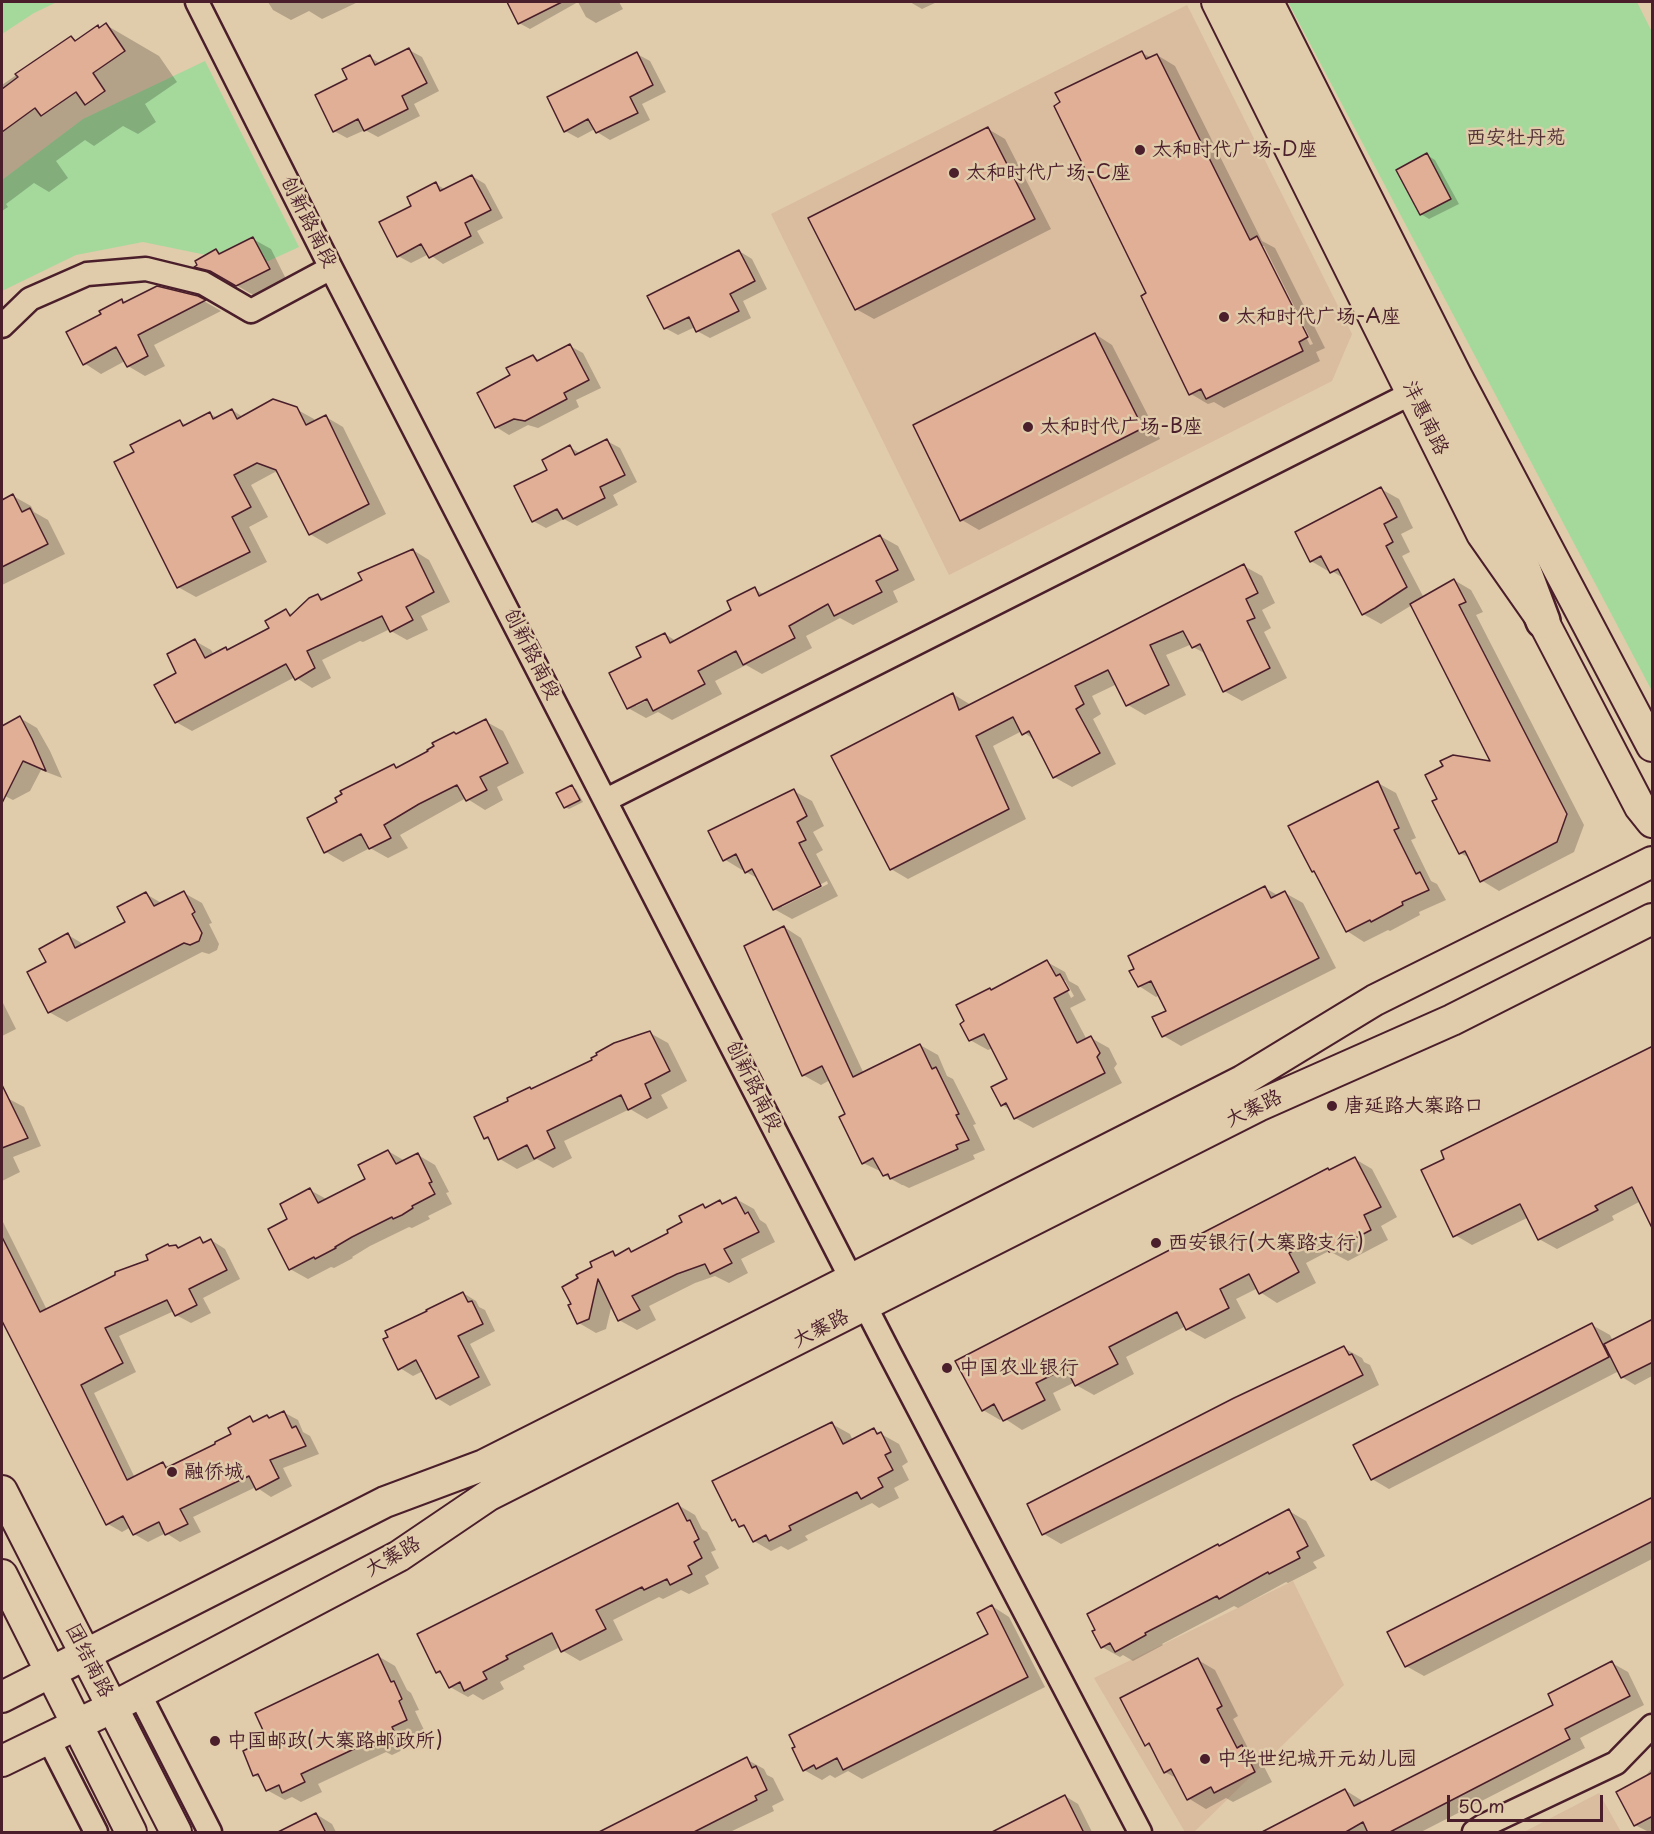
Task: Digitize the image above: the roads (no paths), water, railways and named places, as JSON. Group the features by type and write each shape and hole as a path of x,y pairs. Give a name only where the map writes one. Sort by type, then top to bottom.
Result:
{"highway":[{"path":"1248,2 1424,388 1508,528 1543,621"}],"main road":[{"name":"沣惠南路","path":"1217,2 1424,388"},
{"path":"1268,2 1456,377 1653,746"},
{"path":"1543,621 1640,807 1653,822"},
{"name":"大寨路","path":"2,1697 385,1502 484,1465 852,1279 1242,1081 1375,1000 1653,862"},
{"name":"大寨路","path":"2,1761 113,1707 399,1556 489,1495 1258,1106 1452,1020 1653,919"},
{"name":"团结南路","path":"2,1491 176,1833"},
{"name":"团结南路","path":"2,1575 131,1833"}],"street":[{"name":"创新路南段","path":"197,2 331,268 865,1306 1140,1833"},
{"path":"2,326 30,299 87,274 146,268 203,283 251,311 331,268"},
{"path":"606,800 1424,388"},
{"path":"139,1693 210,1833"},
{"path":"1474,1833 1483,1826 1616,1763 1653,1726"},
{"path":"48,1738 96,1833"}],"place":[{"name":"太和时代广场-D座","path":"1140,150"},
{"name":"太和时代广场-C座","path":"954,173"},
{"name":"太和时代广场-A座","path":"1224,317"},
{"name":"太和时代广场-B座","path":"1028,427"},
{"name":"唐延路大寨路口","path":"1332,1106"},
{"name":"西安银行(大寨路支行)","path":"1156,1243"},
{"name":"中国农业银行","path":"947,1368"},
{"name":"融侨城","path":"172,1472"},
{"name":"中国邮政(大寨路邮政所)","path":"215,1741"},
{"name":"中华世纪城开元幼儿园","path":"1205,1759"}],"park label":[{"name":"西安牡丹苑","path":"1516,138"}]}
